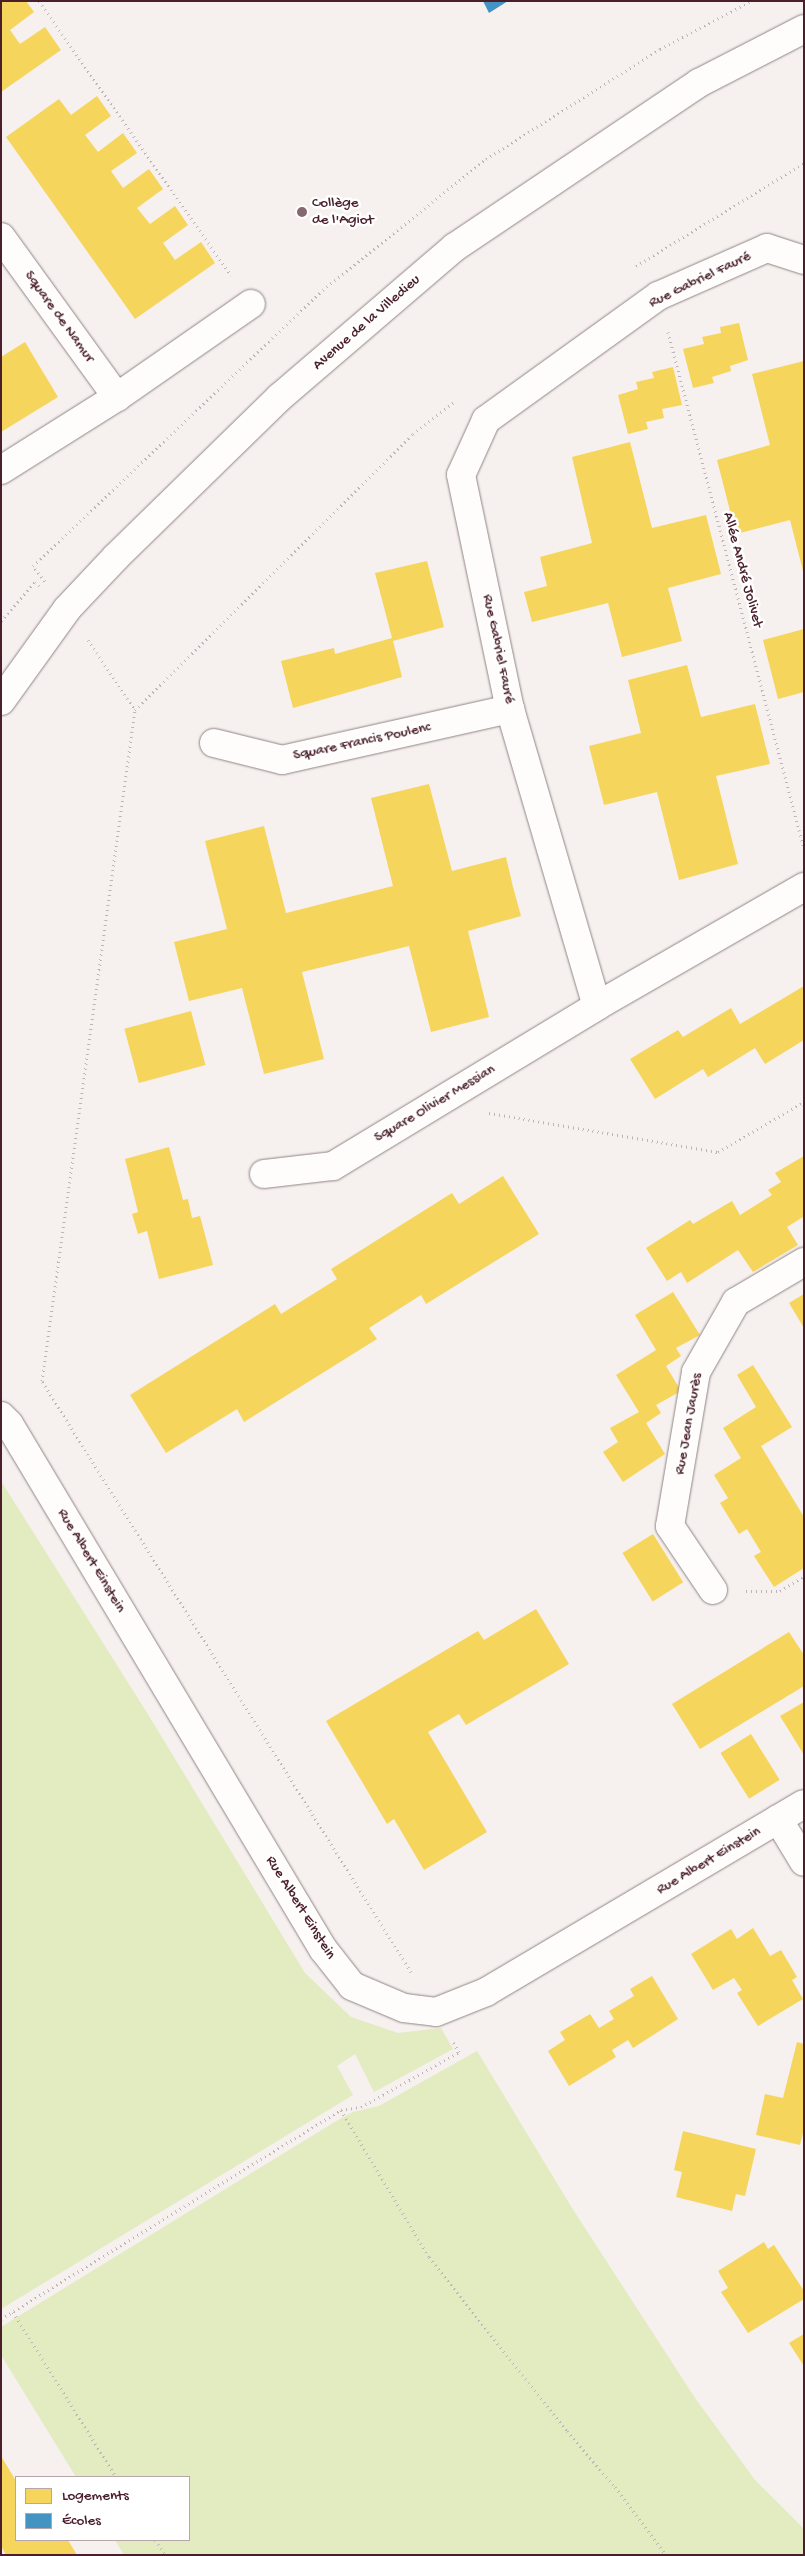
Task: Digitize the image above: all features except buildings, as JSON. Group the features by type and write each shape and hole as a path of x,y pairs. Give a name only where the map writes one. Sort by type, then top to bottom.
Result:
{"street":[{"name":"Avenue de la Villedieu","path":"1,701 67,609 116,557 280,397 455,247 699,83 804,29"},
{"name":"Square de Namur","path":"1,237 117,397"},
{"name":"Rue Gabriel Fauré","path":"597,1006 510,709 461,475 486,420 658,296 767,248 804,260"},
{"path":"1,470 117,397 251,304"},
{"name":"Square Francis Poulenc","path":"214,743 282,760 510,709"},
{"path":"597,1006 804,887"},
{"name":"Square Olivier Messian","path":"264,1174 333,1166 597,1006"},
{"name":"Rue Jean Jaurès","path":"713,1590 670,1526 696,1372 736,1302 804,1262"},
{"name":"Rue Albert Einstein","path":"1,1416 9,1424 323,1949 352,1986 404,2008 436,2012 486,1992 804,1804"},
{"path":"778,1819 804,1862"}],"path":[{"path":"39,1 251,304 272,340"},
{"path":"628,272 644,260 804,163"},
{"name":"Allée André Jolivet","path":"658,296 804,848"},
{"path":"1,2319 341,2110 361,2107 459,2052 436,2012 42,1381 135,710 413,434 461,398"},
{"path":"465,1086 484,1113 718,1152 803,1103"},
{"path":"713,1590 780,1591 804,1576"},
{"path":"341,2110 429,2257 567,2431 615,2487 666,2555"},
{"path":"13,2312 115,2476"},
{"path":"156,2541 165,2555"}],"green space":[{"path":"1,1481 149,1716 305,1973 351,2017 398,2033 441,2028 453,2049 374,2092 355,2054 337,2066 353,2095 1,2309"},
{"path":"477,2051 572,2208 695,2398 755,2480 804,2529 804,2555 124,2555 116,2541 190,2541 190,2476 75,2476 1,2355 1,2327 338,2120 353,2112 379,2106"}],"place":[{"name":"Collège de l'Agiot","path":"302,212"}]}
